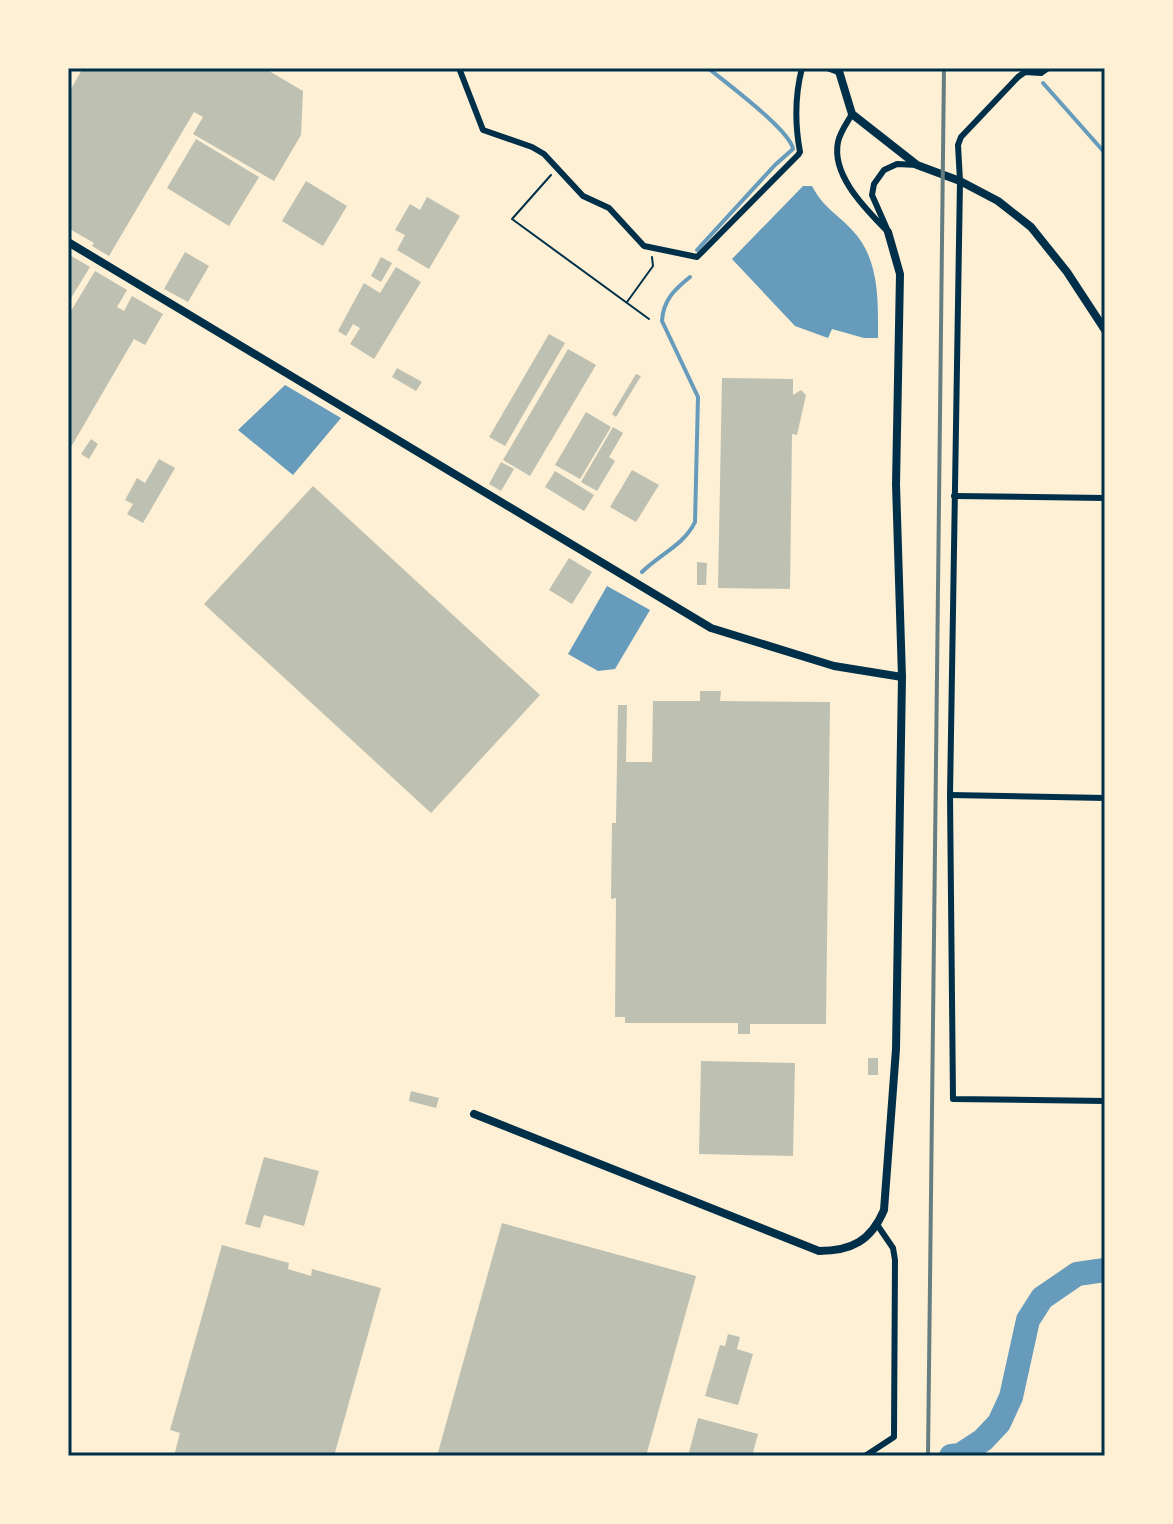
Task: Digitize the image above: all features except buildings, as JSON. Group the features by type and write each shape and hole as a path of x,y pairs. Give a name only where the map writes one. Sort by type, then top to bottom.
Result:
{"street":[{"path":"459,68 483,130 544,154 583,196 605,205 637,241 652,249 697,257 800,152 796,133 802,68"},
{"path":"827,68 838,70 852,114 917,165"},
{"path":"1048,68 1041,73 1025,72 1018,77 961,137 958,145 960,181 950,795 953,1099 1105,1101"},
{"path":"852,114 837,144 842,170 858,201 888,232"},
{"path":"474,1114 819,1251 853,1247 878,1226 884,1210 896,1049 902,677 896,484 900,274 888,232 872,195 874,184 884,170 897,164 917,165 960,181 998,201 1031,227 1067,272 1105,330"},
{"path":"68,242 711,628 834,666 902,677"},
{"path":"954,496 1105,498"},
{"path":"950,795 1105,798"},
{"path":"865,1456 894,1437 895,1260 893,1248 878,1226"}],"path":[{"path":"557,168 512,219 649,319"},
{"path":"627,303 653,266 652,249"}],"water":[{"path":"803,186 812,186 826,206 862,242 876,282 878,338 864,338 832,329 828,338 795,326 732,259"},
{"path":"285,385 341,418 293,475 238,430"},
{"path":"607,586 650,610 615,669 598,671 568,654"}],"waterway":[{"path":"697,250 793,149 770,119 708,68"},
{"path":"1043,83 1105,153"},
{"path":"642,572 678,543 695,522 698,397 662,321 671,296 690,277"},
{"path":"951,1456 960,1455 983,1440 999,1423 1011,1397 1028,1320 1042,1298 1077,1274 1105,1270"}],"railway":[{"path":"928,1456 944,68"}]}
